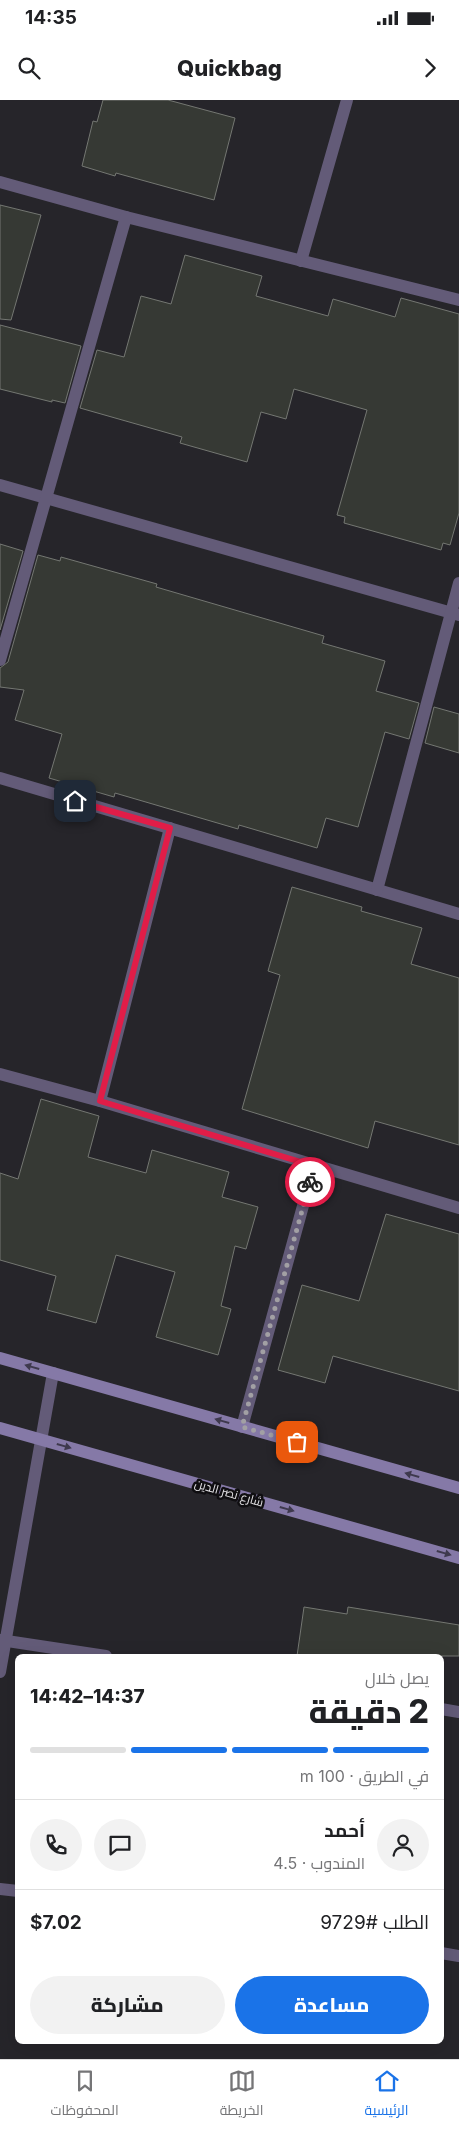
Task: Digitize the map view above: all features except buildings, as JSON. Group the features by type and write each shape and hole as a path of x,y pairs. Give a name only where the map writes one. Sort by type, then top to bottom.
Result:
{"street":[{"path":"301,261 347,100"},
{"path":"0,182 126,217 459,300"},
{"path":"0,660 126,217"},
{"path":"0,485 455,614"},
{"path":"377,890 455,614 459,584"},
{"path":"0,778 459,914"},
{"path":"100,1101 170,828"},
{"path":"0,1074 100,1101 459,1208"},
{"path":"242,1427 314,1166"},
{"path":"0,1358 459,1488"},
{"path":"0,1672 3,1640 53,1373"},
{"name":"شارع نصر الدين","path":"0,1428 459,1558"},
{"path":"3,1640 93,1654"},
{"path":"444,1710 459,1712"},
{"path":"0,1889 15,1891"},
{"path":"444,1954 459,1956"}],"way so far":[{"path":"297,1442 242,1427 310,1182"}],"route":[{"path":"75,801 170,828 100,1101 314,1166 310,1182"}]}
